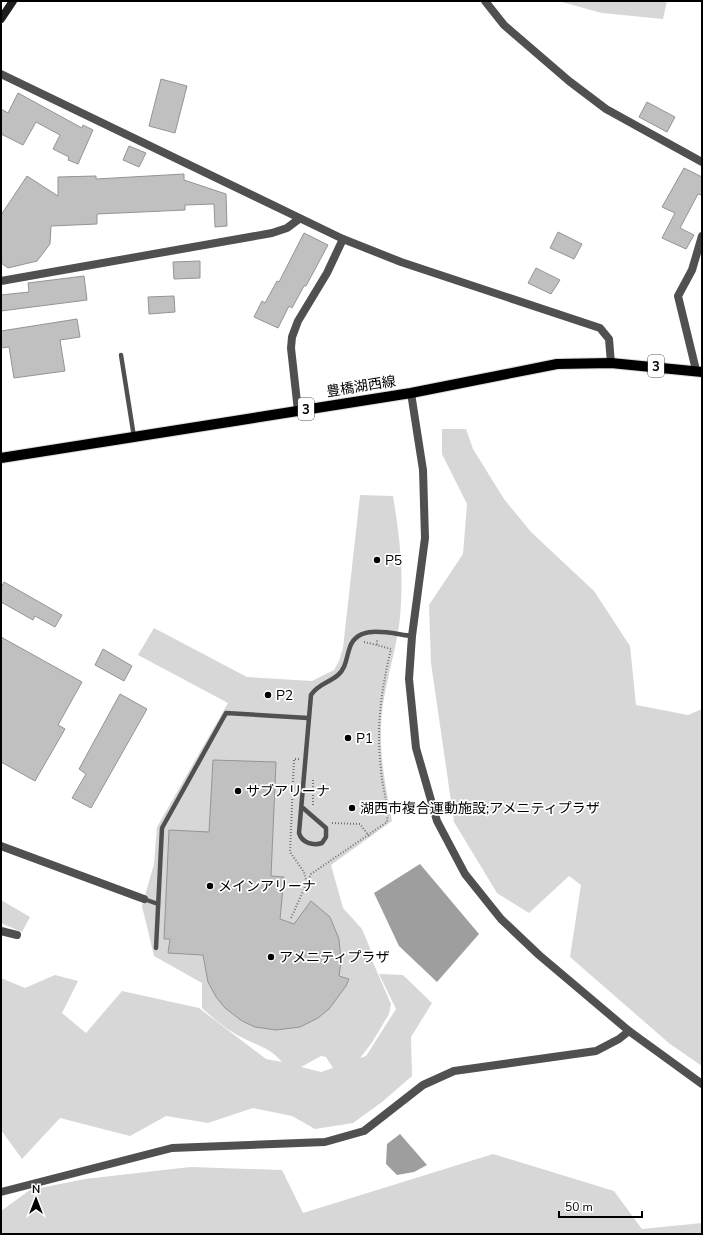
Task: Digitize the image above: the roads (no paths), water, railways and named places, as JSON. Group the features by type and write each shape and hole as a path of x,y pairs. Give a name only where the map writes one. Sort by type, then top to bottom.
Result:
{"main road":[{"path":"1,20 13,1"},
{"name":"豊橋湖西線","path":"1,458 411,393 557,364 611,363 699,371"}],"street":[{"path":"485,1 504,25 569,81 606,109 702,162"},
{"path":"1,74 343,239 401,262 600,328 609,339 611,363"},
{"path":"1,281 272,232 287,228 299,219"},
{"path":"699,371 678,296 692,270 702,236"},
{"path":"298,410 291,348 292,337 298,321 327,273 343,239"},
{"path":"411,393 423,470 425,538 412,636 409,679 416,748 437,822 465,874 501,919 533,950 629,1031 702,1084"},
{"path":"1,846 144,899"},
{"path":"1,932 17,935"},
{"path":"1,1192 172,1148 325,1142 364,1131 423,1085 454,1071 596,1051 619,1039 629,1031"}],"lane":[{"path":"121,355 134,436"},
{"path":"302,808 326,828 326,837 322,843 315,845 300,837 308,718 311,694 319,686 339,675 346,664 352,640 362,633 378,632 412,636"},
{"path":"156,948 162,828 226,713 308,718"},
{"path":"144,899 158,904"}],"place":[{"name":"P5","path":"377,560"},
{"name":"P2","path":"268,695"},
{"name":"P1","path":"348,738"},
{"name":"サブアリーナ","path":"238,791"},
{"name":"湖西市複合運動施設;アメニティプラザ","path":"352,808"},
{"name":"メインアリーナ","path":"210,886"},
{"name":"アメニティプラザ","path":"271,957"}]}
